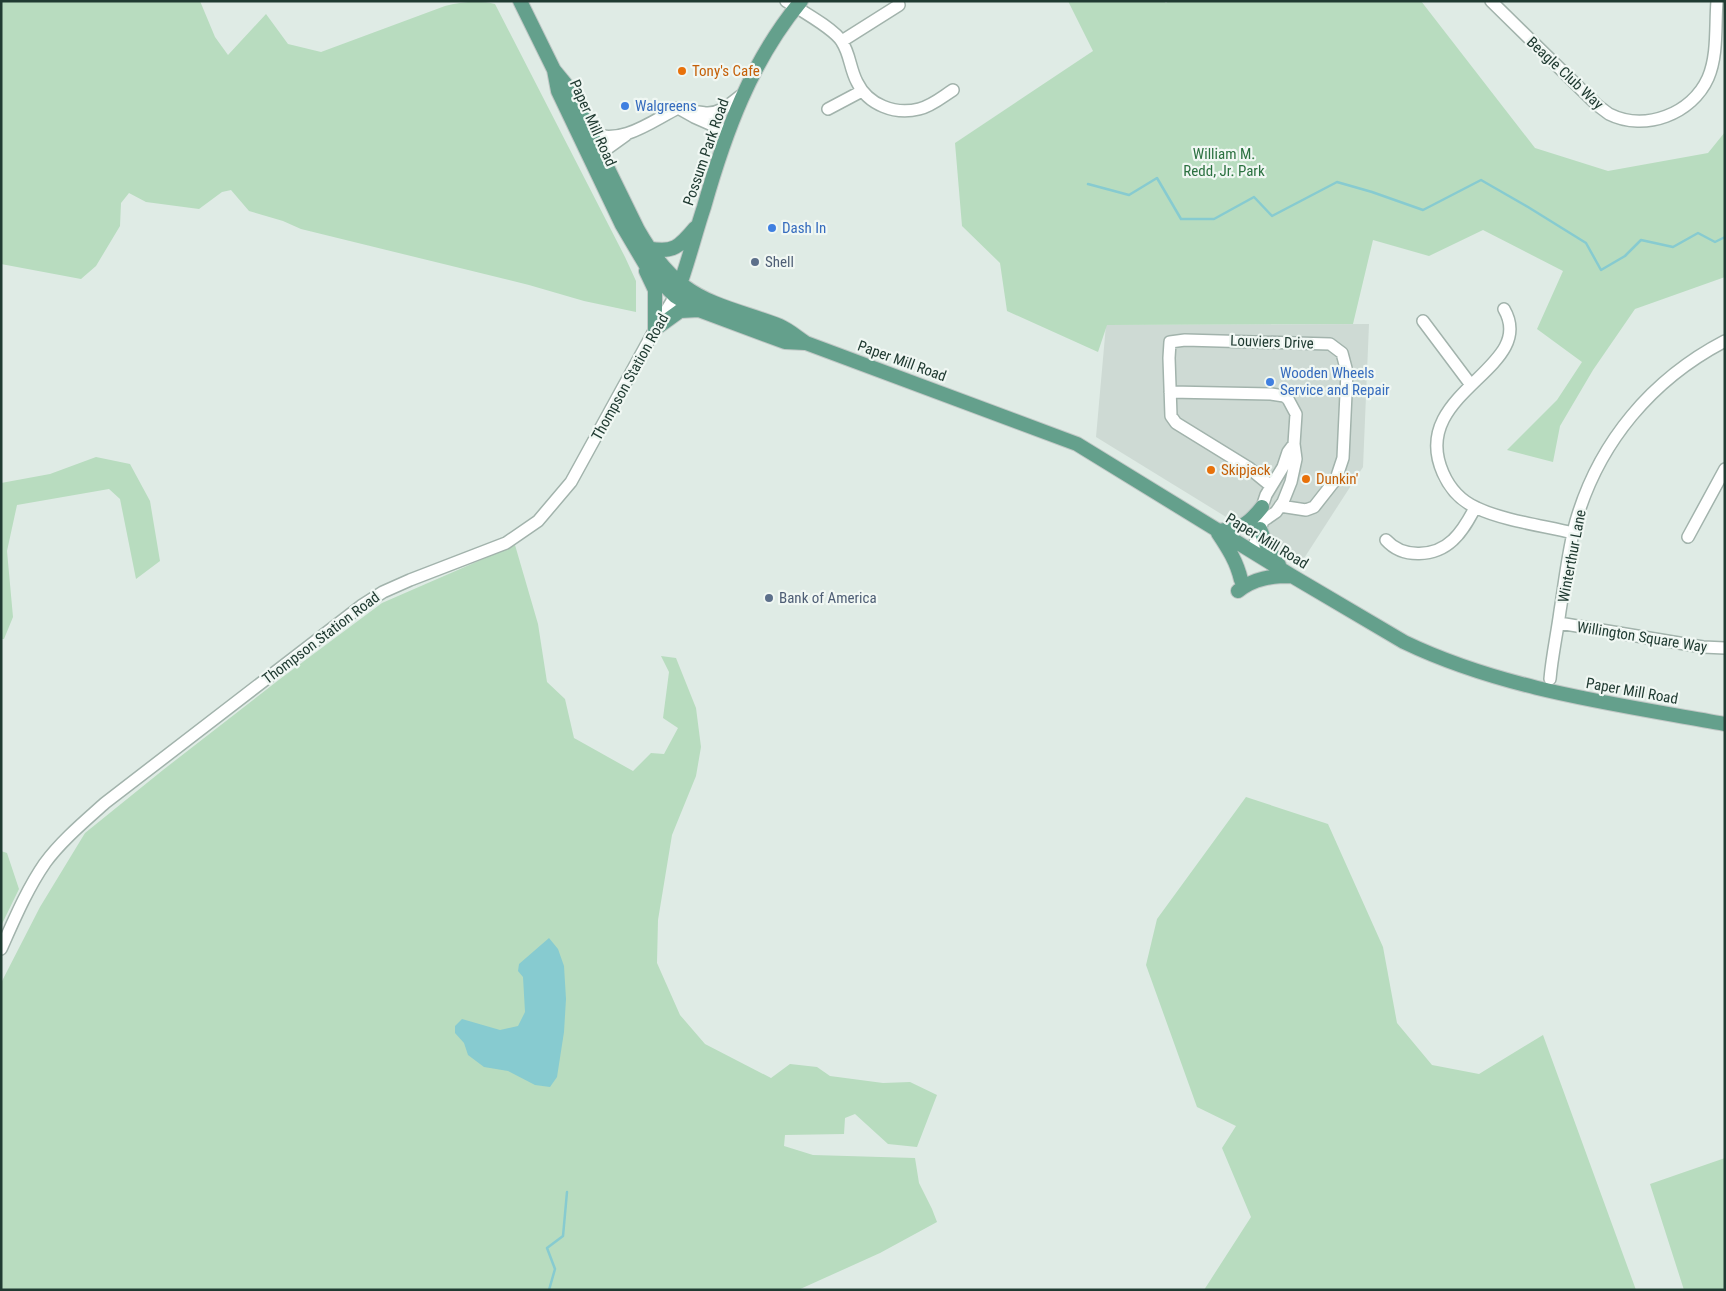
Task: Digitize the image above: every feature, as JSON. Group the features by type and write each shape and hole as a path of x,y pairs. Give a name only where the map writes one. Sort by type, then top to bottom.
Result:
{"main road":[{"name":"Paper Mill Road","path":"520,1 554,70 568,87 638,230 648,269 678,289 701,310 785,342 806,343"},
{"name":"Possum Park Road","path":"678,289 728,132 743,94 794,3"},
{"name":"Paper Mill Road","path":"554,70 558,91 622,225 642,248"},
{"path":"572,121 590,150 594,154 601,153"},
{"path":"655,329 654,290 642,248 661,251 673,249 682,244 698,224"},
{"name":"Paper Mill Road","path":"678,289 781,327 806,343 1077,444 1404,642 1468,668 1559,694 1725,724"},
{"path":"655,329 680,311 701,310"},
{"path":"1262,519 1268,548 1278,564 1290,574 1240,585 1238,567 1232,553 1217,529 1238,527 1251,521 1262,519"}],"street":[{"name":"Beagle Club Way","path":"1491,1 1596,105 1610,114 1626,119 1643,120 1660,119 1674,113 1689,104 1701,90 1708,77 1714,57 1717,1"},
{"path":"794,3 842,41 854,76 862,91 881,105 895,110 920,108 932,104 953,90"},
{"path":"842,41 898,5"},
{"path":"828,109 862,91"},
{"path":"685,111 696,110 707,113 718,111 743,94"},
{"path":"601,153 626,134 678,108 694,118 728,132"},
{"path":"591,133 607,138 626,134"},
{"name":"Thompson Station Road","path":"1,949 46,862 80,825 105,803 361,606 383,592 410,580 506,544 538,521 571,482 678,289"},
{"path":"1504,309 1510,320 1507,343 1496,361 1457,398 1446,413 1439,430 1437,451 1441,469 1450,486 1464,501 1475,508 1573,533"},
{"path":"1423,321 1471,385"},
{"name":"Louviers Drive","path":"1271,486 1249,468 1176,423 1171,416 1170,342 1185,340 1330,344 1342,353 1347,372 1343,458 1336,479 1314,507 1306,510 1280,506"},
{"name":"Winterthur Lane","path":"1550,679 1573,533 1590,480 1606,450 1640,405 1666,380 1700,354 1725,341"},
{"path":"1170,392 1229,392 1284,396 1288,399 1296,414 1294,444 1296,459 1291,482 1280,506 1276,512 1262,519"},
{"path":"1252,551 1262,519 1266,495 1294,444"},
{"path":"1688,537 1725,469"},
{"path":"1386,540 1400,552 1417,554 1436,550 1453,540 1461,532 1475,508"},
{"name":"Willington Square Way","path":"1559,623 1702,647 1725,648"}],"shaded area":[{"path":"1369,324 1363,467 1301,563 1096,437 1106,325"}],"green space":[{"path":"1,1 200,1 215,37 228,55 266,14 288,44 321,52 445,6 470,2 495,4 636,281 636,312 584,301 529,285 301,229 283,221 249,211 231,190 222,192 199,209 146,202 129,193 121,203 120,226 96,266 81,279 1,264"},
{"name":"William M. Redd, Jr. Park","path":"1068,1 1163,1 1166,3 1169,1 1421,1 1535,148 1608,171 1708,153 1725,132 1725,277 1635,309 1593,370 1560,426 1553,462 1507,450 1557,400 1582,362 1537,329 1563,271 1483,230 1429,256 1373,240 1353,324 1107,325 1098,352 1007,311 1000,263 962,226 955,143 1093,51"},
{"path":"96,457 130,464 150,501 160,561 136,579 120,499 109,489 17,505 7,551 13,617 4,639 1,639 1,483 50,474"},
{"path":"515,545 538,624 547,682 565,699 574,738 633,771 651,753 664,754 678,728 663,718 669,672 661,656 676,658 696,708 701,747 696,776 672,835 658,920 657,963 680,1015 705,1044 771,1078 790,1064 817,1067 830,1076 883,1083 910,1082 937,1095 917,1147 888,1144 855,1114 845,1118 844,1134 785,1135 784,1146 813,1155 915,1158 919,1183 937,1222 880,1253 798,1290 1,1290 1,983 40,907 85,833 280,679 382,603"},
{"path":"1246,797 1328,824 1383,947 1397,1023 1432,1065 1479,1074 1543,1035 1636,1290 1204,1290 1251,1217 1222,1148 1236,1126 1197,1107 1146,965 1157,919"},
{"path":"1,851 7,853 19,889 1,926"},
{"path":"1725,1158 1725,1290 1684,1290 1650,1184"}],"water":[{"path":"549,938 558,949 564,966 566,999 564,1032 557,1077 550,1087 535,1085 508,1071 484,1067 468,1055 464,1043 455,1033 455,1026 462,1019 500,1030 518,1026 525,1012 523,977 518,971 519,964"}],"waterway":[{"path":"1088,184 1129,195 1157,178 1181,219 1214,219 1254,197 1272,216 1337,182 1423,210 1481,180 1586,243 1601,270 1625,256 1641,240 1673,247 1698,233 1715,242 1725,237"},
{"path":"549,1290 555,1269 547,1248 563,1236 567,1192"}],"place":[{"name":"Tony's Cafe","path":"682,71"},
{"name":"Walgreens","path":"625,106"},
{"name":"Dash In","path":"772,228"},
{"name":"Shell","path":"755,262"},
{"name":"Wooden Wheels Service and Repair","path":"1270,382"},
{"name":"Skipjack","path":"1211,470"},
{"name":"Dunkin'","path":"1306,479"},
{"name":"Bank of America","path":"769,598"}]}
